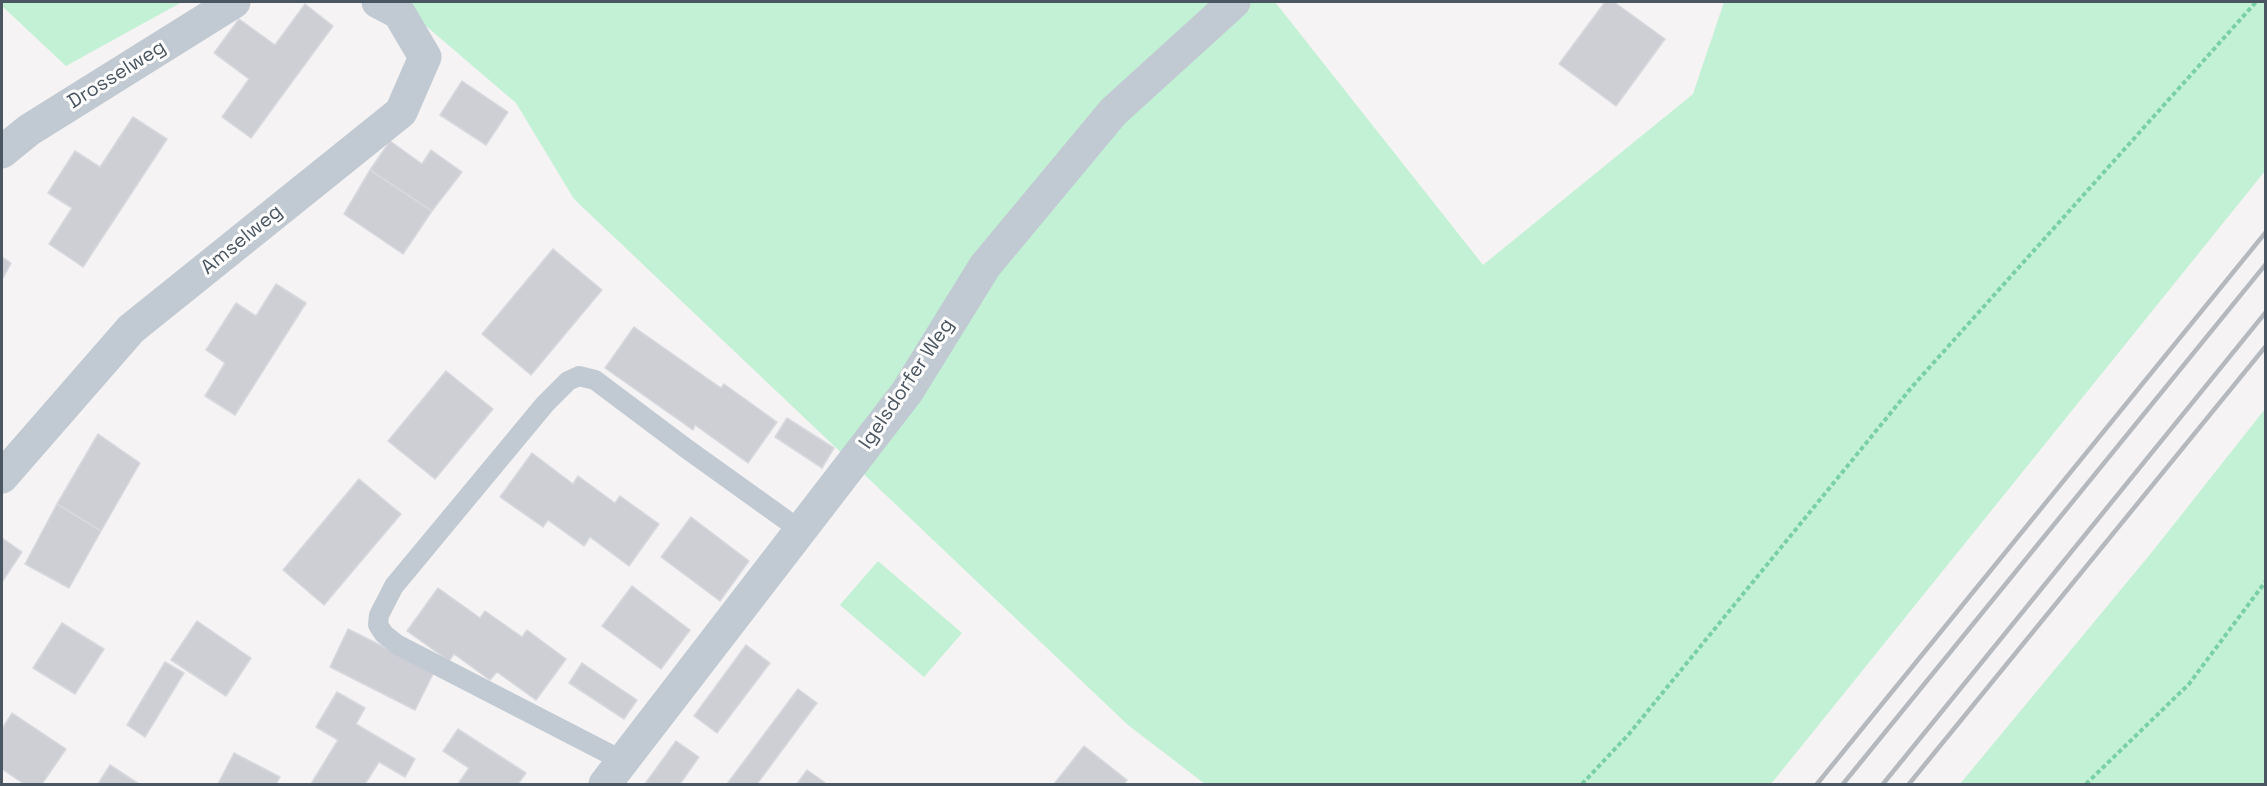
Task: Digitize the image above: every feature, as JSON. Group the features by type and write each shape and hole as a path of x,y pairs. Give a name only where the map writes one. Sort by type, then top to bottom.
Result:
{"street":[{"name":"Drosselweg","path":"2,152 29,130 234,2"},
{"name":"Amselweg","path":"2,477 130,330 401,112 425,57 399,13 378,2"},
{"name":"Igelsdorfer Weg","path":"614,773 907,392 985,266 1113,112 1233,3"}],"lane":[{"path":"614,773 398,645 384,634 378,625 380,615 394,586 545,404 568,381 579,376 595,380 800,530"}],"path":[{"path":"1582,784 1629,734 1911,388 2256,2"},
{"path":"2086,784 2189,684 2265,581"}],"green space":[{"path":"2,2 182,2 66,66 2,6"},
{"path":"398,2 1275,2 1483,265 1693,94 1724,2 2265,2 2265,171 1771,784 1205,784 1128,725 574,199 516,103"},
{"path":"2265,409 2265,784 1960,784 2152,552"},
{"path":"878,561 962,633 924,677 840,605"}],"building":[{"path":"1605,2 1614,2 1665,39 1616,106 1559,64"},
{"path":"305,4 333,26 251,138 222,117 249,79 214,53 239,19 275,45"},
{"path":"462,81 508,112 486,145 440,115"},
{"path":"133,117 167,139 83,267 49,244 72,208 48,193 75,151 100,167"},
{"path":"390,141 422,164 431,150 462,172 432,211 370,170"},
{"path":"370,170 432,211 403,254 344,214"},
{"path":"553,249 602,290 531,375 482,334"},
{"path":"2,257 11,263 2,280"},
{"path":"276,284 306,303 235,415 205,396 225,363 206,350 236,303 256,316"},
{"path":"634,327 721,388 724,384 777,422 748,463 695,425 693,430 605,368"},
{"path":"446,371 493,409 435,479 388,441"},
{"path":"787,418 834,448 822,468 775,437"},
{"path":"98,434 140,463 101,531 57,504"},
{"path":"532,453 573,484 578,476 615,503 620,496 659,524 629,566 590,537 584,546 548,520 543,527 500,497"},
{"path":"359,479 401,514 324,605 283,570"},
{"path":"57,504 101,531 69,588 25,564"},
{"path":"691,517 749,561 720,601 661,557"},
{"path":"2,538 22,552 2,582"},
{"path":"632,586 690,630 661,669 602,626"},
{"path":"438,588 480,618 485,611 522,637 527,630 566,659 536,700 497,672 490,680 454,654 449,661 407,631"},
{"path":"197,621 251,658 226,696 171,660"},
{"path":"62,623 104,649 75,694 33,668"},
{"path":"348,629 434,672 415,710 330,667"},
{"path":"746,645 770,663 717,733 694,716"},
{"path":"165,662 184,673 145,737 127,725"},
{"path":"582,663 637,700 624,719 569,683"},
{"path":"798,689 817,703 757,784 727,784"},
{"path":"337,692 365,708 356,724 415,759 405,777 379,762 365,784 311,784 338,740 316,727"},
{"path":"12,713 66,749 42,784 24,784 2,769 2,729"},
{"path":"458,729 526,773 518,784 458,784 469,768 443,751"},
{"path":"676,741 699,757 680,784 645,784"},
{"path":"1084,746 1127,780 1124,784 1054,784"},
{"path":"234,753 280,777 276,784 218,784"},
{"path":"110,765 139,784 98,784"},
{"path":"807,770 827,784 797,784"}],"railway":[{"path":"1817,784 2266,232"},
{"path":"1843,784 2266,264"},
{"path":"1883,784 2266,312"},
{"path":"1909,784 2266,346"}]}
